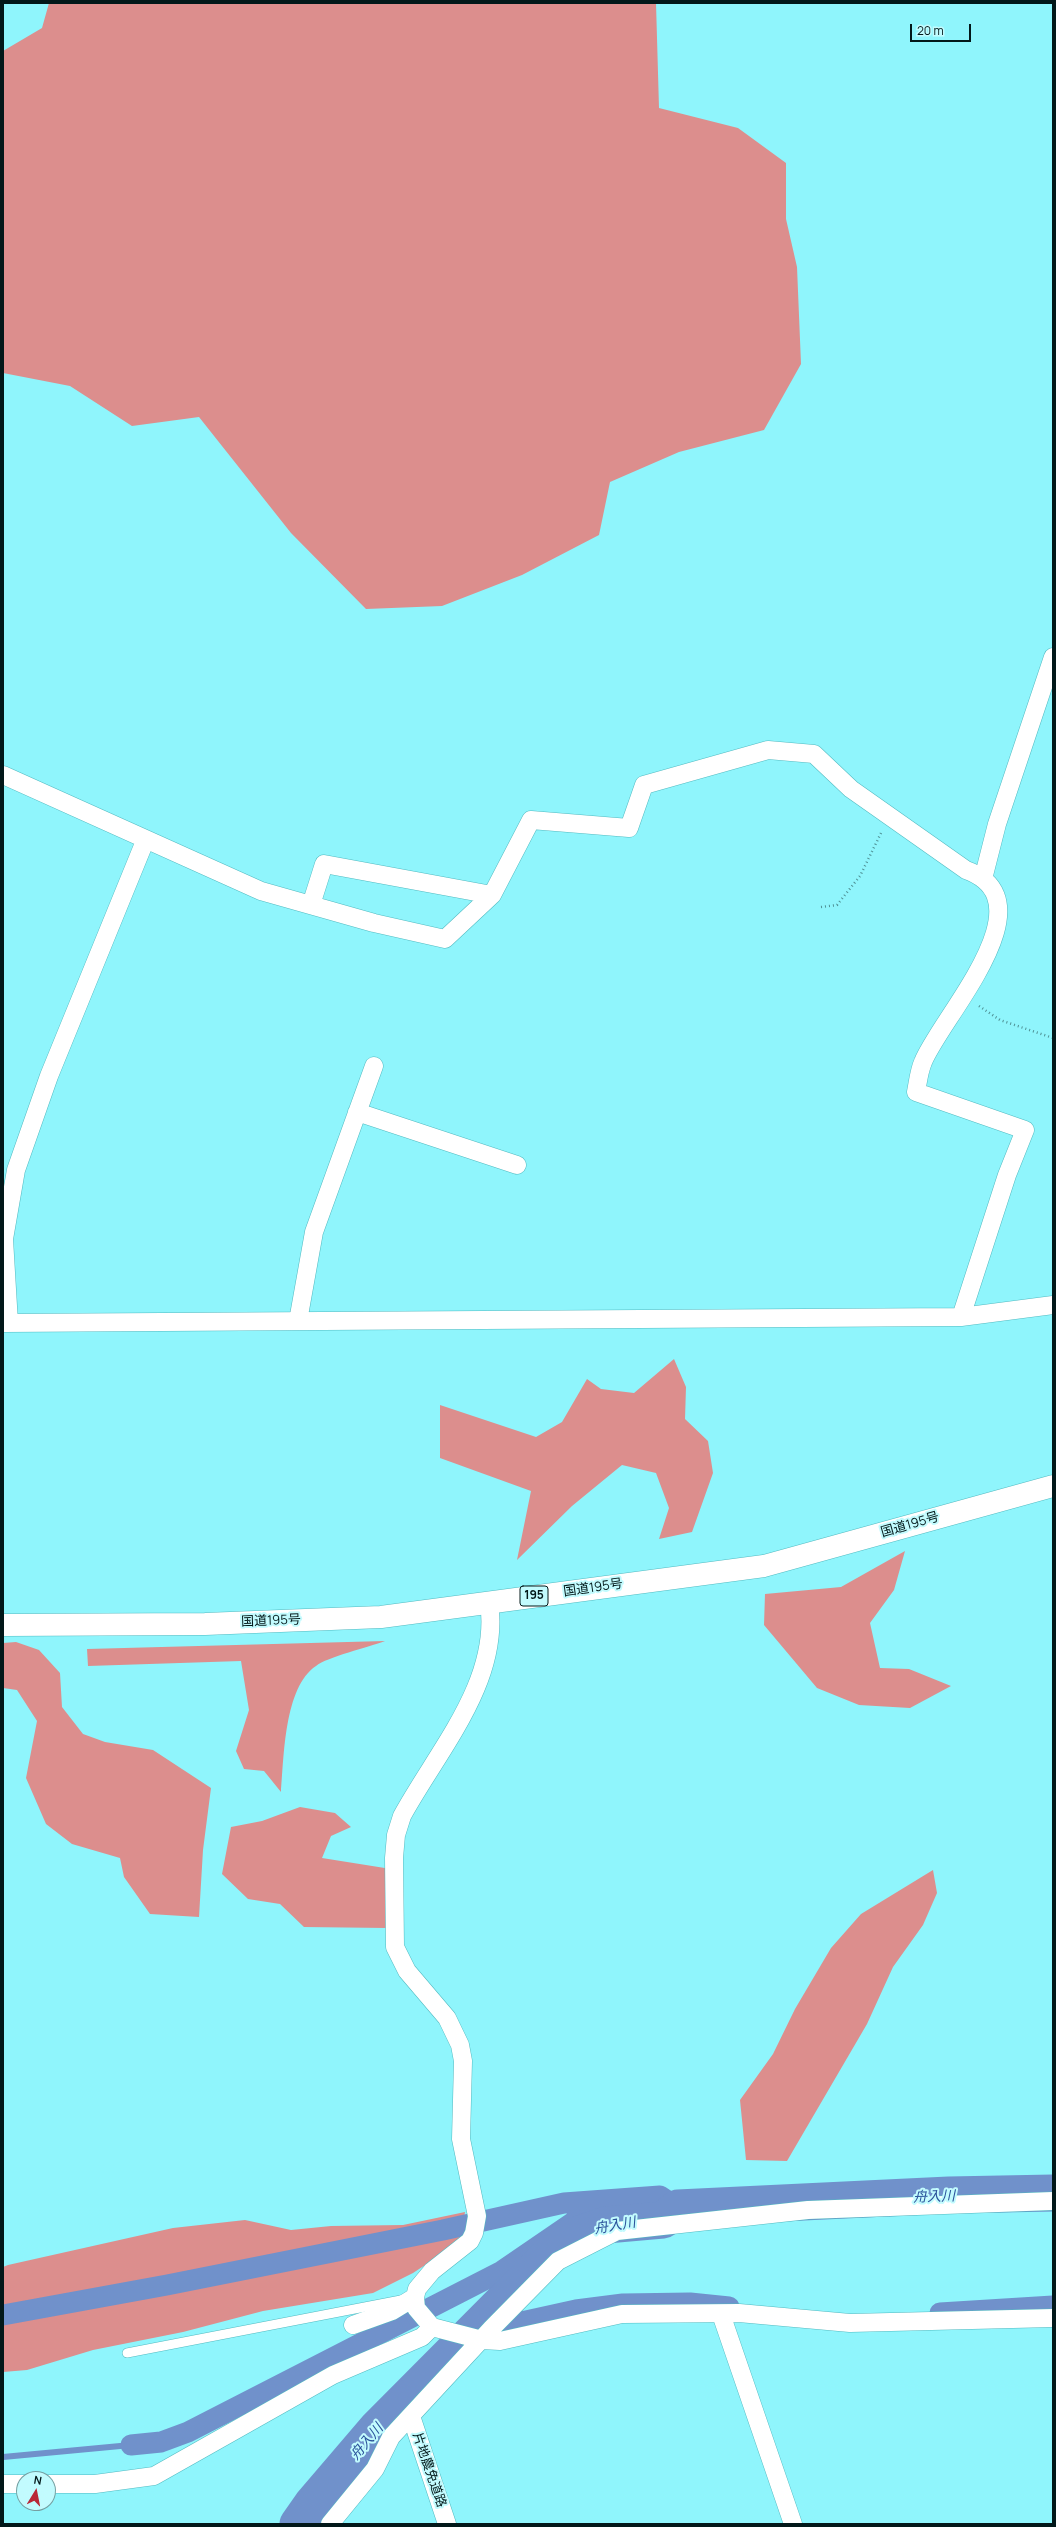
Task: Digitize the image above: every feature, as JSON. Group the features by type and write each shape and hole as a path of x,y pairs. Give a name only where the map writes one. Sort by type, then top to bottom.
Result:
{"highway":[{"name":"国道195号","path":"3,1625 205,1624 373,1617 764,1566 1053,1486"}],"street":[{"path":"983,879 997,824 1053,657"},
{"path":"3,775 72,805 145,841 261,891 445,939 492,895 531,820 629,828 644,785 768,750 814,754 851,789 966,870 983,879 993,887 997,901 998,926 964,996 923,1062 916,1092 1025,1130 1006,1175 961,1317"},
{"path":"145,841 48,1076 16,1170 4,1239 6,1323 961,1317 1053,1305"},
{"path":"311,905 324,864 492,895"},
{"path":"298,1321 314,1232 374,1066"},
{"path":"357,1112 517,1165"},
{"path":"489,1602 492,1623 484,1672 471,1701 402,1816 396,1835 394,1858 395,1947 407,1971 447,2018 460,2045 463,2061 461,2139 475,2225 461,2249 425,2278 417,2289 416,2302 431,2326 473,2337 500,2341 622,2314 739,2313 850,2323 1053,2318"},
{"path":"330,2524 374,2469 390,2437 411,2416 473,2337 558,2261 617,2231 808,2210 1053,2201"},
{"path":"353,2325 416,2302"},
{"path":"721,2314 793,2524"},
{"path":"56,2484 95,2484 154,2476 333,2375 422,2337 431,2326"},
{"name":"片地農免道路","path":"411,2416 448,2524"},
{"path":"3,2484 16,2484"}],"lane":[{"path":"127,2353 416,2302"}],"path":[{"path":"821,907 837,905 860,876 889,816"},
{"path":"964,996 1000,1020 1053,1038"}],"shaded area":[{"path":"49,3 656,3 659,108 738,128 786,163 786,219 797,267 801,364 764,430 679,452 610,482 599,535 522,575 442,606 366,609 291,533 199,417 132,426 70,386 3,373 3,51 42,28"},
{"path":"674,1359 686,1387 685,1419 708,1441 713,1473 692,1532 659,1539 669,1508 656,1473 622,1465 572,1506 517,1560 531,1491 440,1458 440,1405 536,1437 562,1422 587,1379 601,1389 634,1393"},
{"path":"905,1551 894,1590 870,1623 880,1668 909,1669 951,1686 910,1708 859,1705 817,1688 764,1625 765,1594 841,1587"},
{"path":"385,1641 329,1659 316,1666 305,1676 297,1690 288,1724 281,1792 264,1771 244,1769 236,1751 249,1710 241,1661 88,1666 87,1649"},
{"path":"16,1642 39,1650 60,1673 62,1707 83,1734 105,1742 153,1750 211,1788 203,1850 199,1917 150,1914 124,1877 120,1858 72,1844 46,1824 26,1778 37,1721 17,1690 3,1688 3,1643"},
{"path":"300,1807 335,1813 351,1827 331,1836 322,1858 391,1869 387,1928 304,1927 280,1904 248,1899 222,1874 231,1827 262,1821"},
{"path":"933,1870 937,1893 923,1925 893,1967 867,2024 787,2161 746,2160 740,2100 773,2054 795,2009 831,1948 861,1914"},
{"path":"465,2212 460,2242 413,2273 373,2293 263,2311 183,2332 93,2350 27,2370 3,2372 3,2267 8,2265 173,2228 245,2220 291,2230 331,2226 403,2225"}],"waterway":[{"name":"舟入川","path":"298,2524 312,2504 377,2428 565,2239 606,2225 663,2220 678,2208 949,2195 1053,2193"},
{"path":"3,2315 167,2285 443,2230 564,2203 660,2196 678,2208"},
{"path":"131,2445 161,2442 188,2432 502,2271 578,2219 636,2212"},
{"path":"478,2326 526,2321 576,2310 623,2304 690,2303 729,2307"},
{"path":"940,2313 1053,2306"},
{"path":"3,2457 131,2445"}]}
